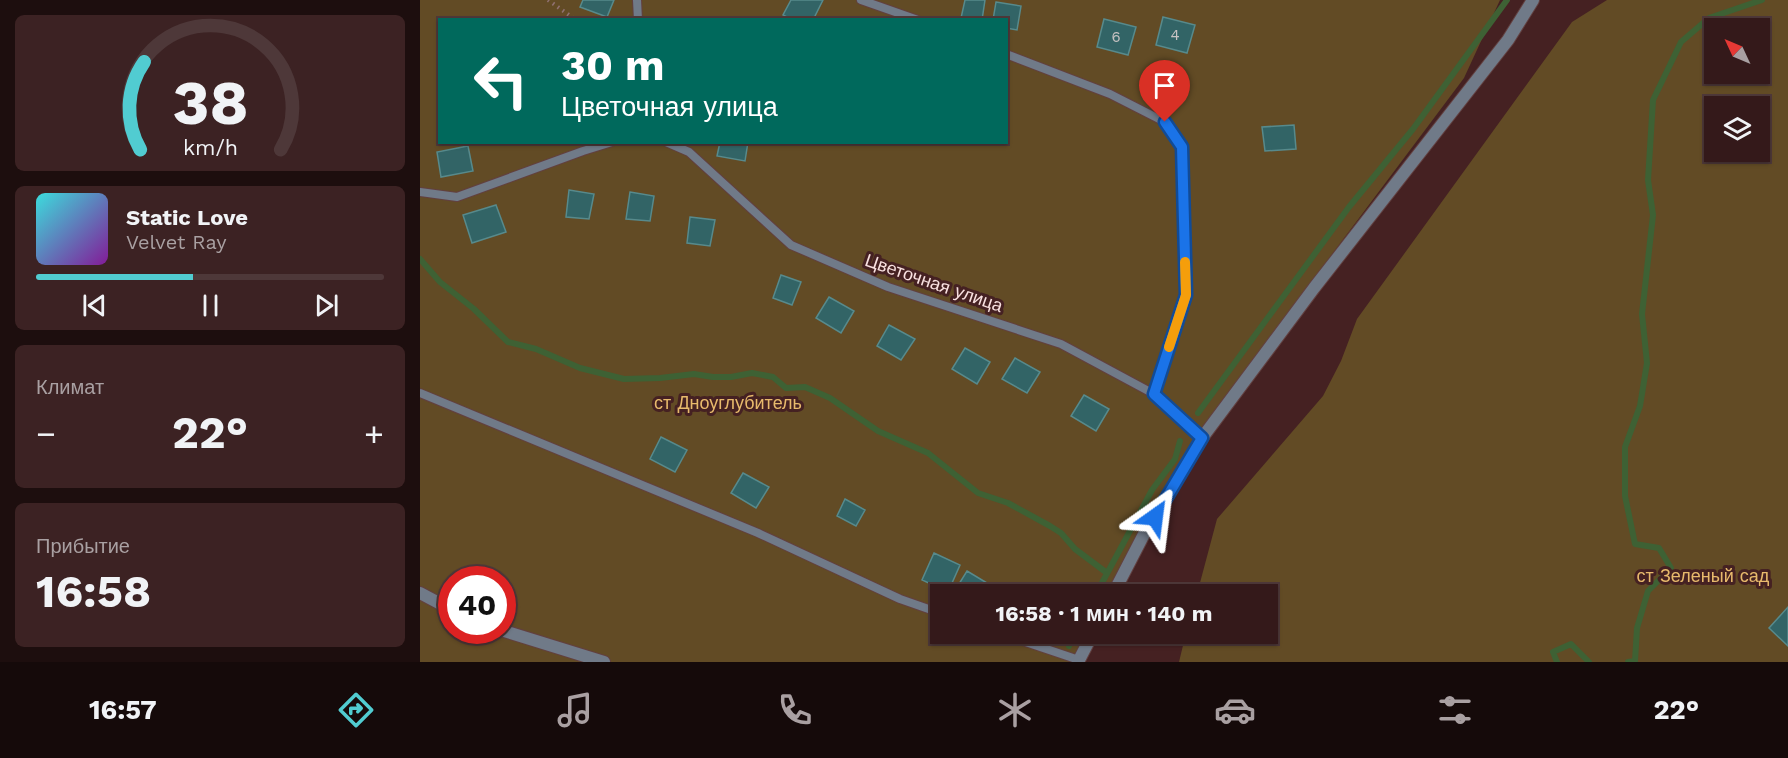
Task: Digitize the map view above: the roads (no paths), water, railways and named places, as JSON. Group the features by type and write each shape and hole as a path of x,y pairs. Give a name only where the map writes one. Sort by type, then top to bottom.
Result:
{"street":[{"path":"1118,584 1143,536 1202,438 1314,288 1509,40 1533,0"},
{"path":"420,593 438,603"},
{"path":"516,635 604,662"},
{"path":"1078,661 1087,644"}],"lane":[{"path":"637,0 638,18"},
{"path":"861,0 912,18"},
{"path":"1008,55 1110,94 1165,122 1182,147 1186,295 1154,394"},
{"path":"420,192 457,197 606,144"},
{"name":"Цветочная улица","path":"670,144 688,152 791,244 888,287 1061,344 1154,394 1202,438"},
{"path":"420,393 758,533 900,599 930,610"},
{"path":"1030,644 1078,661"}],"waterway":[{"path":"1198,413 1349,207 1413,129 1507,0"},
{"path":"1628,662 1635,661 1637,628 1648,591 1671,568 1659,548 1635,544 1625,496 1625,447 1640,406 1647,363 1642,314 1653,215 1648,180 1653,100 1681,42 1709,18 1762,0"},
{"path":"420,259 440,282 474,309 508,342 536,349 580,368 624,379 694,374 731,377 752,373 773,377 786,388 805,387 830,398 878,431 928,453 978,493 1008,503 1050,526 1061,533 1075,549 1107,573"},
{"path":"1101,584 1152,490 1175,459 1180,441"},
{"path":"1557,662 1553,652 1571,644 1589,662"}],"park label":[{"name":"ст Дноуглубитель","path":"728,403"},
{"name":"ст Зеленый сад","path":"1703,576"}]}
